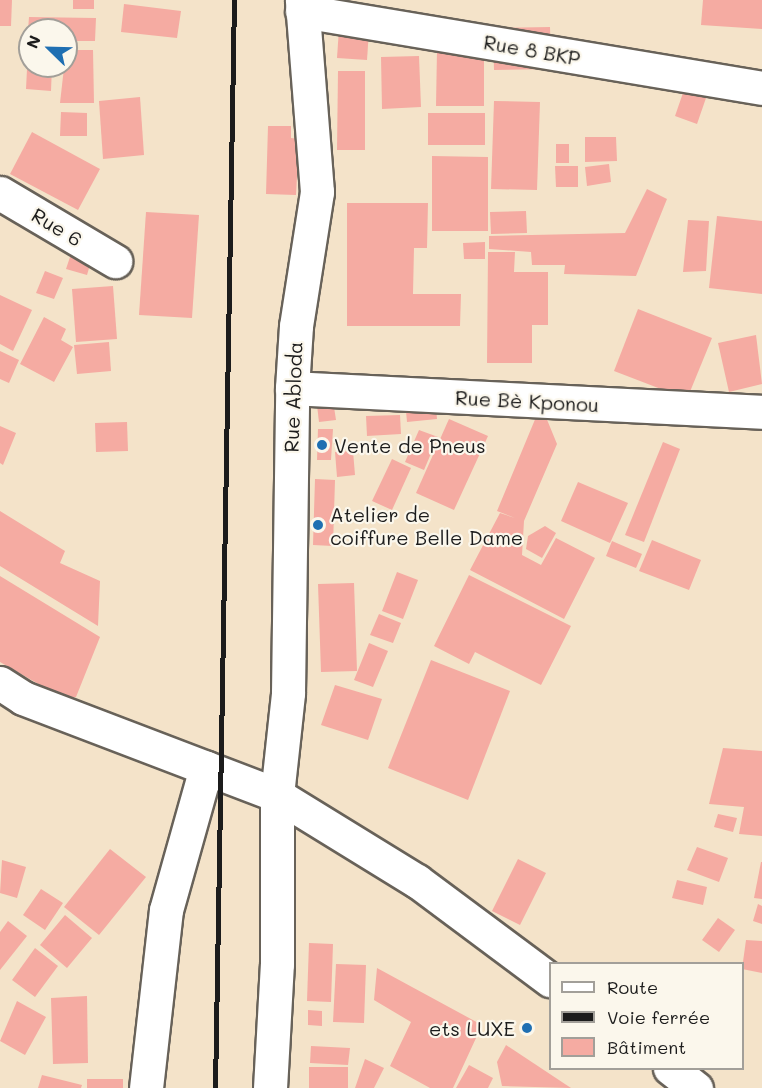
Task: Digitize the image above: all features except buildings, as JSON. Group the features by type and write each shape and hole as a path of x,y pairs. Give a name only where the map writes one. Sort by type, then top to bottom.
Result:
{"street":[{"name":"Rue 8 BKP","path":"302,6 762,88"},
{"name":"Rue Abloda","path":"270,1088 277,964 277,795 288,693 292,388 296,326 317,192 302,6"},
{"name":"Rue 6","path":"0,193 115,261"},
{"name":"Rue Bè Kponou","path":"292,388 762,412"},
{"path":"8,693 277,795 417,881 549,979"},
{"path":"146,1088 166,910 206,768"},
{"path":"673,1070 696,1088"}],"railway":[{"path":"215,1088 234,0"}],"place":[{"name":"Vente de Pneus","path":"322,445"},
{"name":"Atelier de coiffure Belle Dame","path":"318,525"},
{"name":"ets LUXE","path":"527,1028"}]}
